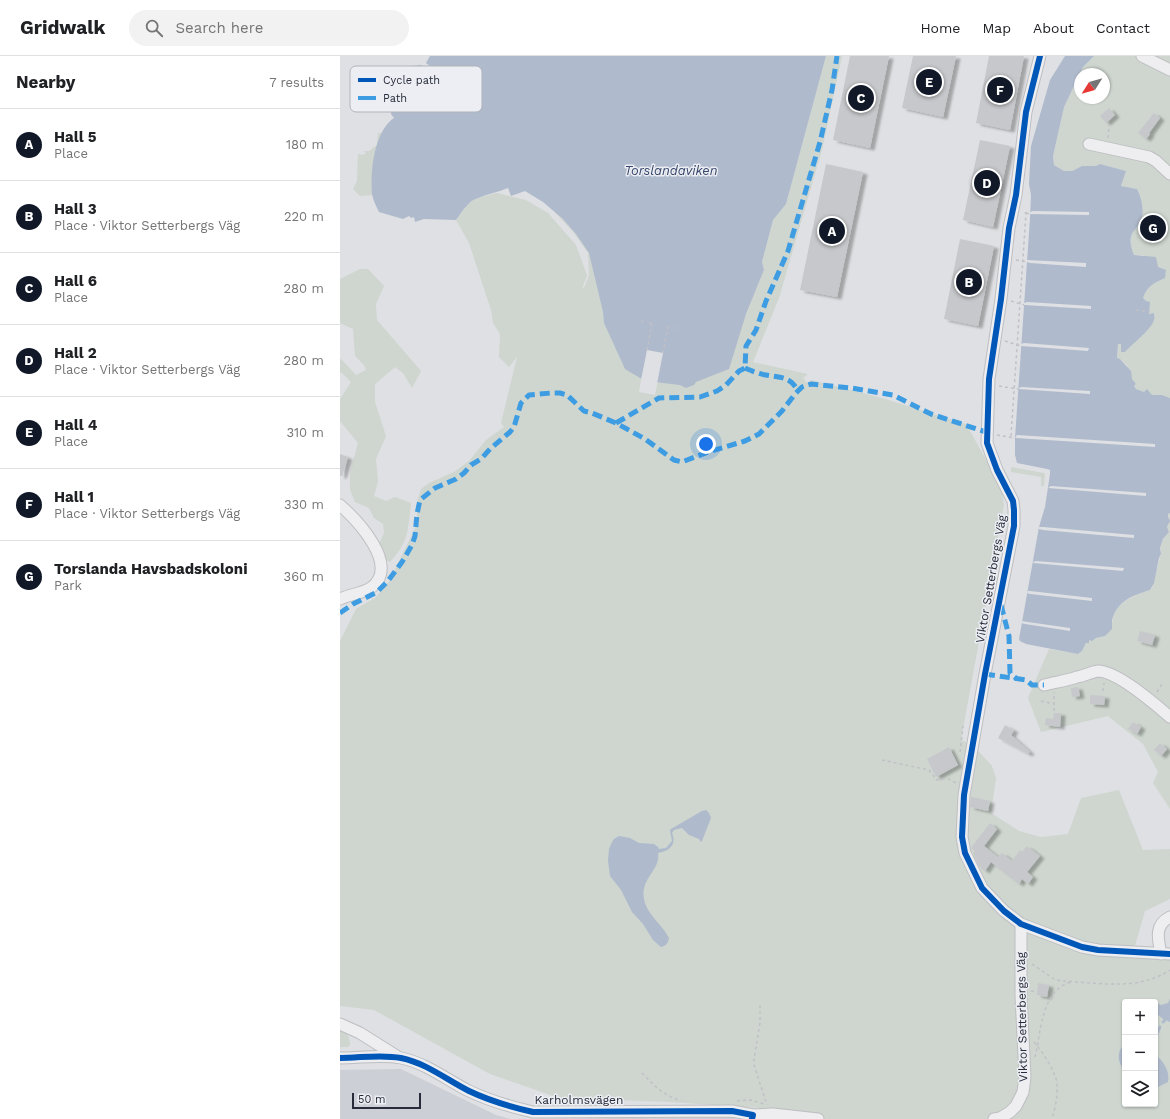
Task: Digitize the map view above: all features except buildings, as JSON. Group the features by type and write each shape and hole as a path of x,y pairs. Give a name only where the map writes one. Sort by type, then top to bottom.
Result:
{"street":[{"name":"Viktor Setterbergs Väg","path":"1040,56 1026,112 1009,228 989,384 986,432 987,442 997,470 1013,501 1014,526 985,674 965,791 962,814 962,837 965,853 982,888 1004,911 1021,924 1082,947 1098,950 1165,954"},
{"path":"1142,56 1170,70"},
{"path":"1089,144 1152,158 1170,174"},
{"path":"340,505 349,513 368,536 380,560 381,572 378,580 366,591 340,599"},
{"path":"1049,684 1062,682 1093,672 1099,671 1108,673 1146,697 1170,717"},
{"path":"1165,954 1158,937 1158,928 1162,922 1170,917"},
{"name":"Viktor Setterbergs Väg","path":"994,1119 1000,1118 1010,1112 1016,1106 1023,1092 1025,1077 1021,996 1021,924"},
{"name":"Karholmsvägen","path":"340,1024 360,1033 401,1058"},
{"name":"Karholmsvägen","path":"340,1058 401,1058 418,1063 460,1086 495,1102 533,1112 732,1111 753,1117"},
{"path":"753,1117 773,1114 818,1119"}],"path":[{"path":"1103,147 1108,138 1109,125"},
{"path":"1013,207 1030,214"},
{"path":"1011,436 1026,213"},
{"path":"1006,258 1027,262"},
{"path":"1001,299 1024,304"},
{"path":"1136,310 1150,312"},
{"path":"647,350 651,323"},
{"path":"663,353 668,326"},
{"path":"995,339 1021,346"},
{"path":"989,384 1018,390"},
{"path":"986,432 991,435 1011,436 1015,438"},
{"path":"1049,684 1054,710"},
{"path":"1041,701 1054,704"},
{"path":"882,760 929,770 937,780 947,778 957,783 965,791"},
{"path":"1021,951 1031,963 1054,979 1108,985 1125,984 1157,978 1170,970"},
{"path":"1034,1061 1042,1019 1049,1000 1059,988 1072,981"},
{"path":"732,1101 751,1100 768,1106 754,1065 760,1023 760,1005"},
{"path":"1032,1039 1038,1046 1057,1082 1057,1091 1052,1119"},
{"path":"642,1073 658,1090 667,1096 673,1099 688,1101"}],"shaded area":[{"path":"826,56 842,56 822,150 779,298 753,362 808,374 803,378 807,383 811,380 882,398 966,424 1001,486 1004,505 961,740 973,745 992,766 996,778 991,813 1019,831 1041,837 1068,834 1081,798 1119,790 1143,850 1170,849 1170,899 1145,911 1134,949 1170,951 1170,1119 761,1119 759,1108 670,1102 559,1098 490,1074 374,1010 340,1006 340,641 356,609 376,597 390,580 417,524 417,502 421,489 429,483 454,472 469,461 486,440 504,427 501,423 517,357 509,367 499,357 500,334 493,323 491,310 469,243 456,220 467,205 477,198 497,193 526,200 548,213 576,245 587,275 582,289 585,286 589,275 588,253 574,233 549,206 571,217 644,363 639,392 655,395 660,370 746,314 764,270 762,262 773,219 786,204"},
{"path":"1094,56 1170,56 1170,398 1162,395 1152,395 1148,391 1144,392 1136,389 1134,386 1136,384 1132,379 1127,365 1120,359 1117,359 1118,344 1121,344 1125,352 1154,321 1143,298 1154,283 1165,277 1166,271 1158,267 1143,255 1134,255 1131,236 1140,224 1142,215 1142,206 1139,193 1137,189 1121,186 1126,171 1100,164 1096,166 1082,166 1072,171 1064,171 1054,165 1053,155 1064,107 1074,86 1074,104 1110,104 1110,68 1083,68"},
{"path":"378,133 381,133 378,196 360,196 353,189 357,181 358,154 363,155 366,153 364,151 369,151 377,145"},
{"path":"360,269 368,269 384,286 376,304 377,320 421,371 412,388 403,373 395,367 375,384 375,402 386,436 376,459 378,481 374,496 386,501 395,497 411,503 408,528 404,541 401,548 390,562 384,560 379,544 384,533 383,524 374,518 369,508 355,502 350,490 350,473 358,443 340,421 340,399 351,382 342,373 340,373 340,358 356,375 366,370 364,365 355,356 353,329 340,323 340,279"},
{"path":"1011,467 1044,473 1044,486 1041,486 1041,477 1011,472"},
{"path":"1170,513 1170,809 1153,783 1158,772 1143,744 1108,716 1041,732 1028,698 1049,649 1079,654 1089,640 1105,636 1112,626 1115,612 1119,606 1130,598 1152,588 1161,554 1161,545 1169,532 1167,527 1169,524 1168,514"},
{"path":"340,1026 346,1032 350,1042 348,1047 340,1047"},
{"path":"401,1069 496,1115 511,1119 340,1119 340,1070"},
{"path":"735,1117 737,1119 511,1119"}],"water":[{"name":"Torslandaviken","path":"430,56 826,56 786,204 773,220 762,262 764,270 746,314 729,369 696,382 694,385 686,388 680,385 655,382 640,378 625,369 604,323 603,312 589,253 576,234 563,219 543,202 525,191 511,196 508,188 474,199 456,220 424,219 415,222 414,217 411,218 409,216 403,219 379,212 372,196 373,164 382,132 387,124 394,118 391,112 482,112 482,66 430,66 426,63"},
{"path":"1065,56 1094,56 1083,68 1074,68 1074,86 1064,107 1053,156 1054,165 1064,171 1072,171 1082,166 1096,166 1100,164 1126,171 1121,186 1137,189 1143,211 1142,219 1131,236 1134,255 1156,257 1158,267 1166,270 1165,278 1151,285 1143,298 1150,302 1149,314 1154,313 1152,324 1125,352 1121,352 1121,344 1118,344 1117,358 1120,359 1131,371 1132,379 1136,384 1134,386 1136,389 1144,392 1147,389 1152,395 1162,395 1170,398 1170,513 1168,514 1168,517 1170,521 1167,527 1169,532 1163,539 1160,548 1161,554 1154,583 1150,590 1137,594 1122,603 1112,620 1112,629 1105,636 1096,638 1092,641 1089,640 1089,643 1086,643 1082,651 1078,654 1026,644 1019,639 1050,474 1050,470 1047,469 1017,463 1015,455 1015,438 1030,218 1031,195 1029,184 1031,146 1050,80"},
{"path":"706,810 711,818 702,841 701,842 699,839 689,835 682,828 674,830 672,833 673,844 666,851 658,853 657,864 645,885 644,899 648,910 669,938 666,944 661,947 653,940 643,924 632,912 621,890 610,876 608,861 609,849 614,839 619,836 630,838 639,843 654,844 659,849 666,848 672,841 671,829"},
{"path":"1170,999 1170,1022 1158,1015 1158,1004 1161,1005 1168,1003"},
{"path":"1122,1046 1122,1068 1119,1061"},
{"path":"1158,1057 1167,1070 1168,1082 1158,1087"}],"pier":[{"path":"1030,212 1089,212 1089,215 1030,214"},
{"path":"1027,260 1086,263 1086,267 1030,263 1027,262"},
{"path":"1024,303 1091,306 1091,309 1024,305"},
{"path":"1021,344 1089,348 1088,351 1021,346"},
{"path":"647,350 663,353 657,384 641,380"},
{"path":"1021,387 1090,391 1090,394 1018,389"},
{"path":"1017,435 1155,444 1155,447 1015,438"},
{"path":"1051,486 1146,493 1146,496 1048,488"},
{"path":"1039,527 1134,535 1134,538 1043,530 1039,529"},
{"path":"1036,561 1124,568 1123,571 1033,563"},
{"path":"1028,591 1092,598 1092,601 1030,594 1027,593"},
{"path":"1021,621 1070,628 1070,631 1025,624 1021,623"}],"waterway":[{"path":"1156,1035 1160,1027"}],"marked path":[{"path":"616,423 659,398 700,397 717,391 726,385 739,371 745,368 746,346 756,330 766,301 788,251 820,142 832,90 837,56"},
{"path":"745,368 761,374 785,378 792,383 798,391"},
{"path":"340,613 353,604 377,592 388,581 412,545 415,536 420,500 435,488 456,479 464,473 471,465 481,459 510,432 514,427 521,403 529,395 551,393 567,395 584,411 616,423 645,439 674,460 682,462 708,452 745,441 759,434 782,411 802,387 811,384 851,388 893,395 931,414 986,432"},
{"path":"1001,605 1009,636 1010,673 1017,679"},
{"path":"985,674 1026,680 1032,685 1044,685"}],"cycle path":[{"path":"1040,56 1026,112 1016,195 1009,228 1001,299 989,379 987,443 997,470 1013,501 1014,526 985,674 964,795 962,837 965,853 982,888 1004,911 1021,924 1082,947 1098,950 1170,954"},
{"path":"340,1058 386,1056 410,1060 428,1068 477,1095 533,1112 732,1111 753,1115 752,1119"}],"place":[{"name":"Hall 4","path":"929,82"},
{"name":"Hall 1","path":"1000,90"},
{"name":"Hall 6","path":"861,98"},
{"name":"Hall 2","path":"987,183"},
{"name":"Torslanda Havsbadskoloni","path":"1153,228"},
{"name":"Hall 5","path":"832,231"},
{"name":"Hall 3","path":"969,282"}]}
